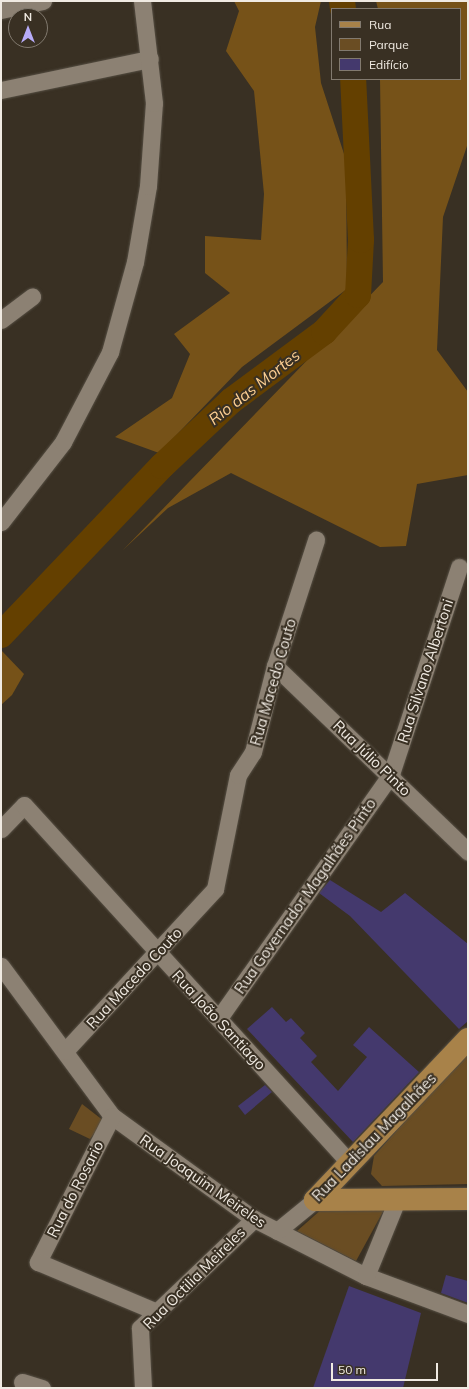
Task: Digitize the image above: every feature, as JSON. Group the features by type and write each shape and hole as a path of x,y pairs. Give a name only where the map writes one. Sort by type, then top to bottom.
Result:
{"main road":[{"name":"Rua Ladislau Magalhães","path":"315,1200 468,1039"},
{"path":"315,1200 468,1199"}],"street":[{"path":"1,10 43,1"},
{"path":"132,1 144,19"},
{"path":"1,522 63,442 110,352 135,262 148,186 154,102 142,1"},
{"path":"1,90 150,59"},
{"path":"1,320 32,297"},
{"name":"Rua Macedo Couto","path":"65,1051 158,955 215,889 238,775 253,752 275,666 316,540"},
{"name":"Rua Silvano Albertoni","path":"391,774 459,567"},
{"name":"Rua Júlio Pinto","path":"275,666 391,774 468,852"},
{"name":"Rua Governador Magalhães Pinto","path":"219,1018 391,774"},
{"name":"Rua João Santiago","path":"1,829 24,805 158,955 219,1018 350,1163"},
{"name":"Rua Joaquim Meireles","path":"1,966 112,1116 254,1219 366,1276 468,1314"},
{"name":"Rua do Rosario","path":"112,1116 38,1262 157,1312"},
{"name":"Rua Ladislau Magalhães","path":"277,1231 315,1200"},
{"path":"366,1276 397,1200"},
{"name":"Rua Octilia Meireles","path":"143,1388 140,1328 254,1219"},
{"path":"22,1382 42,1388"}],"green space":[{"path":"468,1050 468,1184 382,1186 371,1174 374,1156"},
{"path":"82,1104 104,1121 90,1139 69,1129"},
{"path":"323,1208 385,1208 356,1261 297,1231"}],"shaded area":[{"path":"234,1 321,1 315,27 321,83 346,160 347,289 242,367 159,453 115,437 172,398 190,354 174,334 230,293 205,273 205,236 261,240 264,194 254,91 226,51 239,11"},
{"path":"376,1 468,1 468,143 443,217 437,350 468,392 468,475 417,484 406,546 380,547 231,473 168,508 123,550 383,282 380,80 461,80 461,8 378,8"},
{"path":"1,650 24,674 12,695 1,705"}],"building":[{"path":"330,880 381,912 405,893 468,944 468,1021 459,1029 350,916 319,893"},
{"path":"272,1007 286,1022 291,1018 305,1033 300,1038 317,1056 311,1062 338,1091 367,1057 353,1045 369,1027 419,1072 353,1142 247,1029"},
{"path":"265,1085 272,1092 245,1115 238,1106"},
{"path":"446,1275 468,1281 468,1303 441,1293"},
{"path":"349,1286 421,1313 403,1388 313,1388"}],"waterway":[{"name":"Rio das Mortes","path":"342,1 343,8"},
{"name":"Rio das Mortes","path":"1,635 162,466 231,401 324,332 358,295 361,240 353,80"}]}
